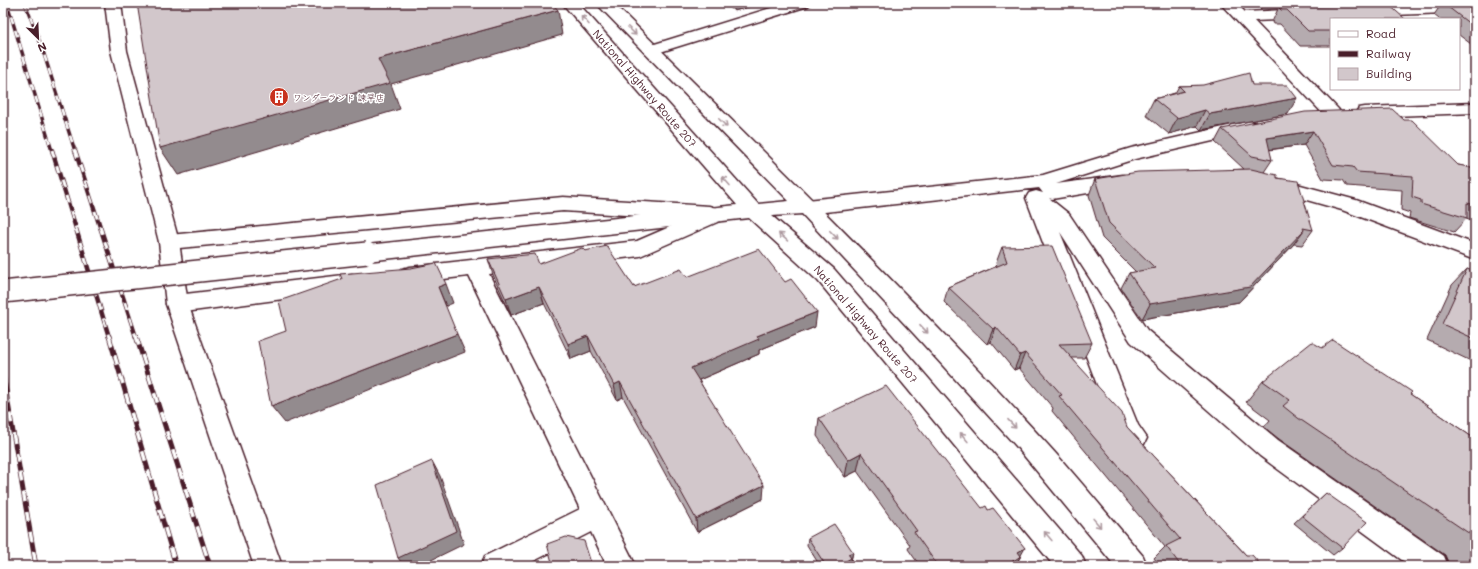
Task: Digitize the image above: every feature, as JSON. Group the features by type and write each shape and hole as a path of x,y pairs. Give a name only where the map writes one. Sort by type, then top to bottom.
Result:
{"street":[{"path":"113,3 119,51 169,242 177,304 268,566"},
{"name":"National Highway Route 207","path":"570,3 752,210 826,275 1072,566"},
{"path":"604,3 807,207 1027,440 1133,566"},
{"path":"651,50 802,3"},
{"path":"1228,3 1332,114"},
{"path":"1351,12 1475,7"},
{"path":"1242,17 1320,13"},
{"path":"1311,117 1332,114 1475,108"},
{"path":"3,292 477,242 718,213 807,207 1037,187 1131,154 1267,124"},
{"path":"1037,187 1052,192 1143,178"},
{"path":"1254,179 1296,189 1361,209 1475,252"},
{"path":"1037,187 1128,432 1150,455"},
{"path":"1037,187 1062,219 1139,336 1269,448 1434,566"},
{"path":"169,242 563,204 718,213"},
{"path":"177,304 640,248 718,213"},
{"path":"475,267 622,566"},
{"path":"495,566 597,514"}],"building":[{"name":"ワンダーランド 諫早店","path":"137,3 552,3 558,10 378,59 390,83 160,148"},
{"path":"1387,3 1404,18 1330,18 1330,31 1308,31 1287,10 1281,10 1279,8"},
{"path":"1443,3 1475,3 1475,28"},
{"path":"1249,73 1252,85 1287,85 1297,98 1210,114 1205,110 1177,118 1154,99 1184,91 1179,86 1203,85"},
{"path":"1392,109 1404,120 1412,120 1458,165 1475,168 1475,205 1467,203 1467,218 1421,204 1421,200 1412,197 1413,176 1357,172 1353,167 1333,165 1313,131 1267,138 1272,160 1252,156 1222,129 1305,112"},
{"path":"1251,169 1277,175 1277,178 1298,181 1313,230 1303,228 1304,230 1250,287 1150,304 1129,273 1155,268 1109,223 1095,179 1138,172"},
{"path":"607,246 634,287 681,269 687,277 759,249 785,282 791,279 817,312 757,336 759,339 691,368 764,485 696,519 620,382 614,385 588,336 568,344 539,287 506,299 488,259 535,254 539,264 582,248 585,251"},
{"path":"1052,246 1092,343 1059,344 1122,413 1127,427 1246,555 1252,555 1262,566 1181,566 1166,546 1180,539 1059,396 1062,395 1025,353 1020,355 996,327 993,329 948,287 1007,262 1002,247"},
{"path":"436,263 446,284 438,287 457,334 271,406 258,341 286,331 279,301 342,279 340,274 411,268"},
{"path":"1467,269 1475,272 1475,339 1442,324"},
{"path":"1333,340 1412,392 1410,394 1475,439 1475,541 1473,536 1298,418 1283,406 1290,400 1263,381 1312,342 1322,348"},
{"path":"886,386 982,508 986,506 988,510 993,508 1025,548 1018,552 1021,556 1005,566 938,566 914,532 917,531 861,453 848,460 819,418"},
{"path":"432,461 456,531 398,558 377,485"},
{"path":"1326,493 1367,522 1342,548 1302,516"},
{"path":"834,524 853,552 848,554 851,558 838,566 826,566 808,538"},
{"path":"566,537 584,541 592,566 553,566 547,544"}],"railway":[{"path":"7,3 52,151"},
{"path":"25,3 42,48 75,151"},
{"path":"52,150 109,337"},
{"path":"75,150 136,337"},
{"path":"109,336 176,566"},
{"path":"136,336 210,566"},
{"path":"3,374 36,566"}],"place":[{"name":"ワンダーランド 諫早店","path":"279,97"}]}
